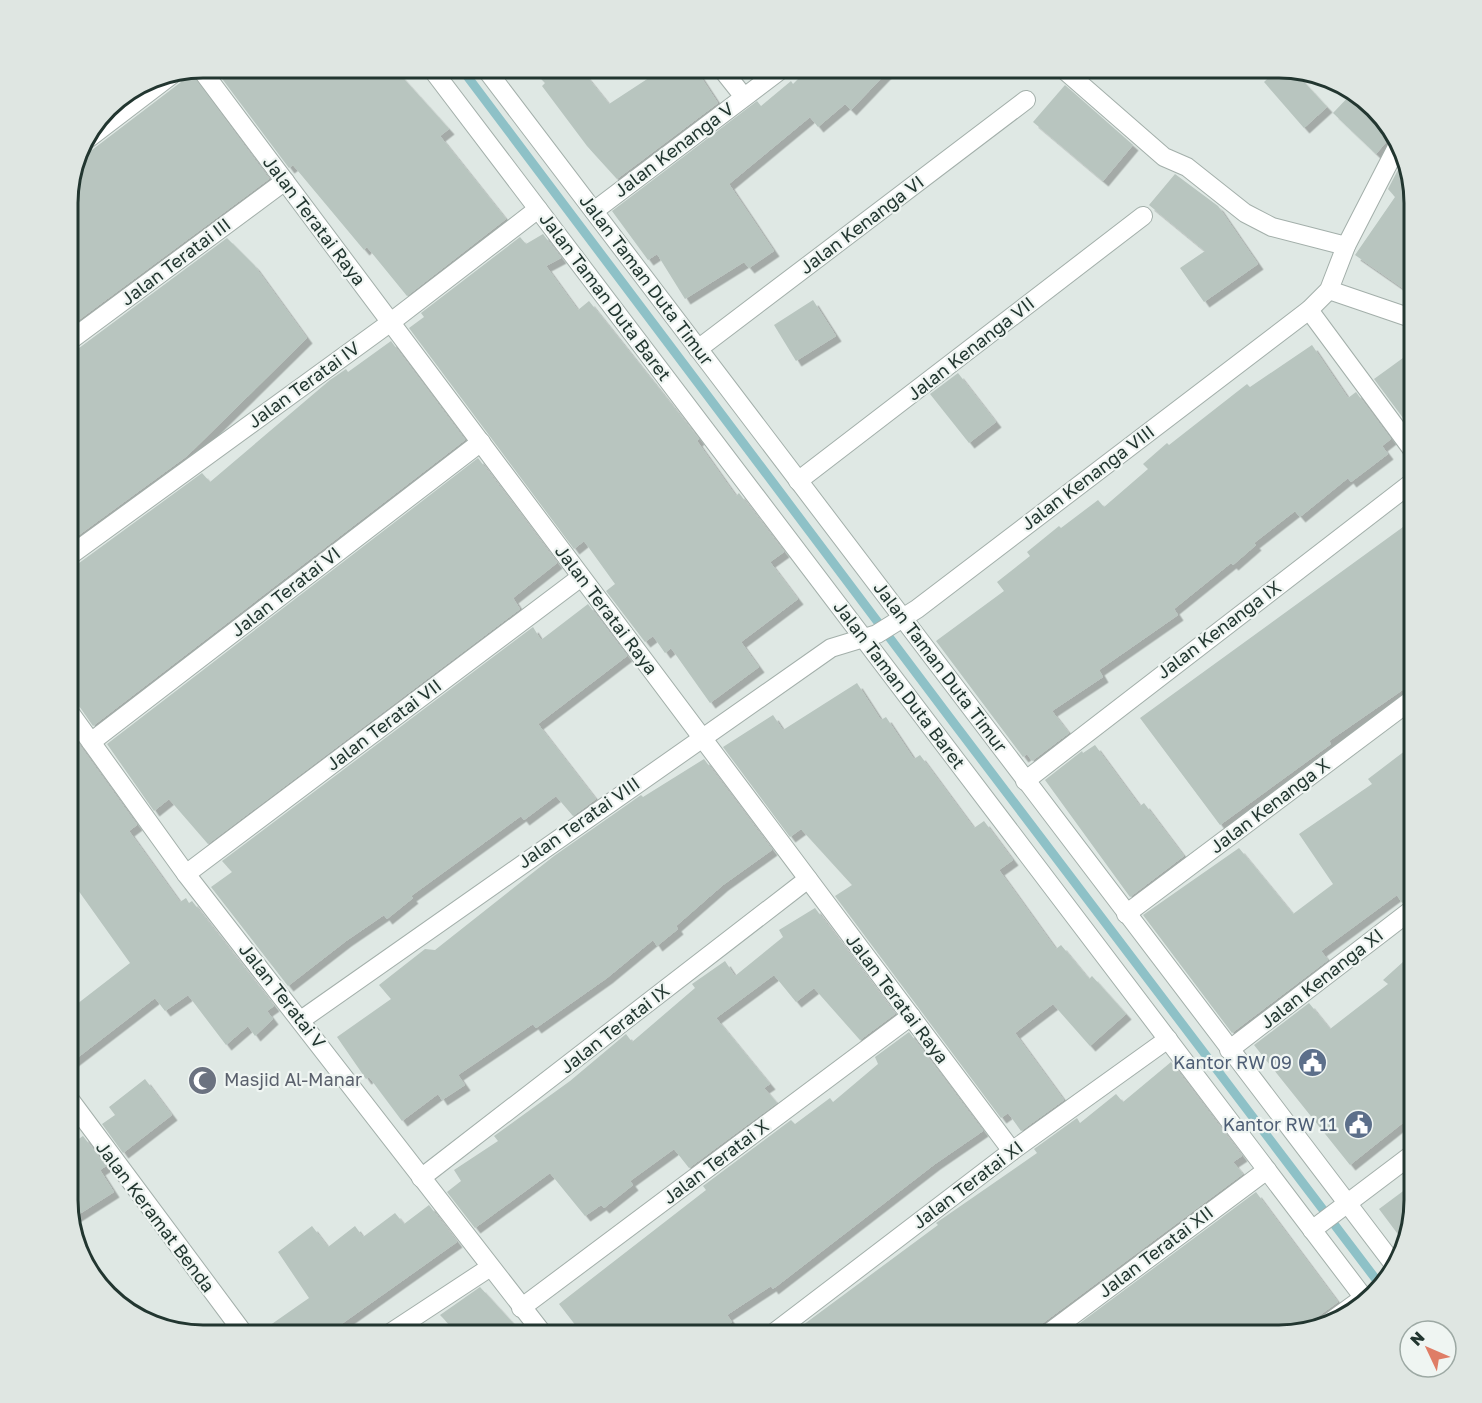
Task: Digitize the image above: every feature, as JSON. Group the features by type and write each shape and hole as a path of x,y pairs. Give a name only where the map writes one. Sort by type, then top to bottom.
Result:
{"street":[{"name":"Jalan Teratai Raya","path":"208,78 1012,1151"},
{"name":"Jalan Taman Duta Baret","path":"439,78 870,635 1267,1170 1332,1215 1362,1293"},
{"name":"Jalan Taman Duta Timur","path":"493,78 899,619 1025,780 1229,1050 1332,1215 1388,1261"},
{"path":"729,78 744,97"},
{"name":"Jalan Kenanga V","path":"594,212 770,78"},
{"path":"1073,78 1164,157 1187,167 1245,213 1272,227 1346,246"},
{"path":"106,125 153,89"},
{"name":"Jalan Kenanga VI","path":"698,349 1026,100"},
{"path":"1394,153 1346,246 1329,290 1404,316"},
{"name":"Jalan Teratai III","path":"78,335 285,181"},
{"name":"Jalan Teratai IV","path":"78,550 391,322 538,209"},
{"name":"Jalan Kenanga VII","path":"798,482 1143,216"},
{"name":"Jalan Kenanga VIII","path":"870,635 899,619 1309,310 1329,290"},
{"path":"1309,310 1404,438"},
{"name":"Jalan Teratai VI","path":"91,742 481,442"},
{"name":"Jalan Kenanga IX","path":"1025,780 1404,489"},
{"name":"Jalan Teratai VII","path":"186,874 581,577"},
{"name":"Jalan Teratai VIII","path":"301,1020 831,648 870,635"},
{"name":"Jalan Kenanga X","path":"1126,914 1404,706"},
{"name":"Jalan Teratai V","path":"78,724 186,874 301,1020 489,1268 535,1325"},
{"name":"Jalan Teratai IX","path":"421,1178 808,879"},
{"name":"Jalan Kenanga XI","path":"1229,1050 1404,916"},
{"name":"Jalan Teratai X","path":"521,1308 910,1016"},
{"name":"Jalan Teratai XI","path":"784,1325 1012,1151 1168,1039"},
{"name":"Jalan Keramat Benda","path":"78,1128 236,1325"},
{"path":"1332,1215 1404,1161"},
{"name":"Jalan Teratai XII","path":"1059,1325 1267,1170"},
{"path":"402,1325 489,1268"}],"building":[{"path":"195,78 269,179 78,321 78,195 87,155 182,80"},
{"path":"222,78 403,78 449,129 440,136 506,219 407,296 367,247 364,250 293,165 289,168"},
{"path":"540,78 588,78 609,104 649,78 702,78 718,103 617,179 587,146 542,86 545,83"},
{"path":"799,78 881,78 851,110 845,104 818,127 810,117 729,184 774,251 749,268 744,262 685,299 657,254 648,260 612,211 757,101 761,106 791,81 793,84"},
{"path":"1268,78 1302,80 1327,107 1304,128 1264,82"},
{"path":"1065,85 1133,145 1103,181 1033,122"},
{"path":"1347,98 1373,120 1387,141 1376,154 1333,113"},
{"path":"1399,168 1404,195 1404,289 1355,255 1395,197 1388,189"},
{"path":"1175,174 1218,206 1258,264 1204,302 1180,268 1205,251 1149,205"},
{"path":"543,234 561,258 546,266 578,310 589,301 699,439 697,441 736,496 739,493 784,552 770,562 798,599 741,642 759,667 710,703 671,648 665,653 653,636 645,642 606,591 615,584 584,541 574,549 409,328 424,317 421,313 520,237 526,244"},
{"path":"227,238 254,265 307,338 187,456 78,536 78,349"},
{"path":"813,300 836,336 796,361 774,325"},
{"path":"391,341 465,440 93,726 78,704 78,564 202,473 210,482 330,380 346,369 348,372"},
{"path":"1312,345 1348,398 1356,392 1391,439 1382,446 1388,454 1351,482 1348,478 1300,517 1295,511 1254,543 1256,545 1233,565 1231,563 1174,609 1178,615 1099,670 1103,677 1052,711 1069,733 1032,761 1027,754 1023,757 936,641 1004,591 997,582 1030,556 1027,552 1059,526 1061,528 1098,500 1104,507 1148,469 1143,464 1167,443 1169,445 1247,384 1250,387"},
{"path":"1404,357 1404,419 1374,379"},
{"path":"958,373 996,422 969,443 930,394"},
{"path":"478,458 557,563 513,598 520,609 208,844 169,799 154,811 107,744"},
{"path":"1404,526 1404,689 1329,741 1331,744 1220,825 1140,718"},
{"path":"588,604 627,656 538,724 596,799 573,816 556,796 524,820 521,816 411,896 413,898 387,919 384,915 288,986 211,887 232,872 222,861 533,627 541,640"},
{"path":"857,683 881,720 886,717 914,759 920,755 974,828 984,821 1013,860 999,870 1056,949 1061,945 1089,979 1092,976 1126,1014 1090,1046 1053,1004 1015,1033 1064,1100 1021,1131 1008,1113 1001,1118 835,896 852,885 801,829 790,837 723,747 773,715 783,730"},
{"path":"78,743 137,825 129,831 180,902 186,898 189,903 192,901 274,1006 267,1011 273,1019 255,1036 248,1026 226,1045 188,995 165,1011 155,998 78,1057 78,1003 130,963 78,890"},
{"path":"1095,745 1140,806 1144,803 1184,856 1130,897 1045,780 1082,751 1083,753"},
{"path":"1404,752 1404,902 1402,903 1397,895 1321,951 1328,960 1232,1033 1143,915 1239,848 1293,914 1333,884 1299,834 1372,784 1368,779"},
{"path":"704,759 772,850 723,885 657,946 653,940 607,978 536,1028 533,1024 458,1075 465,1085 442,1100 438,1094 402,1121 369,1077 366,1079 337,1037 391,999 379,985 425,949 435,950 554,856 641,795 643,797"},
{"path":"815,908 895,1014 860,1040 814,988 796,1002 774,975 716,1018 770,1084 764,1088 777,1103 689,1168 674,1149 630,1181 633,1185 604,1208 601,1205 585,1216 550,1173 475,1228 447,1192 461,1181 454,1170 498,1141 494,1136 570,1081 626,1034 632,1042 695,988 692,984 725,961 735,976 783,937 779,930"},
{"path":"1404,961 1404,1122 1350,1165 1254,1045 1309,1003 1330,1029 1388,984 1383,980"},
{"path":"909,1032 983,1131 935,1164 773,1289 771,1286 727,1315 732,1322 728,1325 575,1325 559,1304 706,1190 703,1186 791,1120 795,1124 830,1098 833,1102 878,1064 875,1057"},
{"path":"1171,1062 1242,1156 1233,1162 1243,1174 1040,1325 803,1325 938,1225 936,1223 1037,1153 1034,1149 1077,1118 1080,1123 1116,1094 1123,1102"},
{"path":"145,1079 172,1115 123,1153 102,1124 115,1115 109,1107"},
{"path":"83,1136 106,1166 100,1170 114,1192 79,1214 78,1208 78,1139"},
{"path":"1404,1190 1403,1217 1399,1235 1379,1209"},
{"path":"1256,1192 1338,1302 1315,1319 1296,1324 1077,1325"},
{"path":"429,1205 457,1242 340,1325 270,1325 309,1298 278,1252 312,1226 328,1247 355,1226 363,1237 395,1213 404,1224"},
{"path":"480,1287 515,1325 450,1325 440,1315"}],"waterway":[{"path":"469,78 1376,1279"}],"place":[{"name":"Kantor RW 09","path":"1313,1063"},
{"name":"Masjid Al-Manar","path":"203,1080"},
{"name":"Kantor RW 11","path":"1358,1125"}]}
